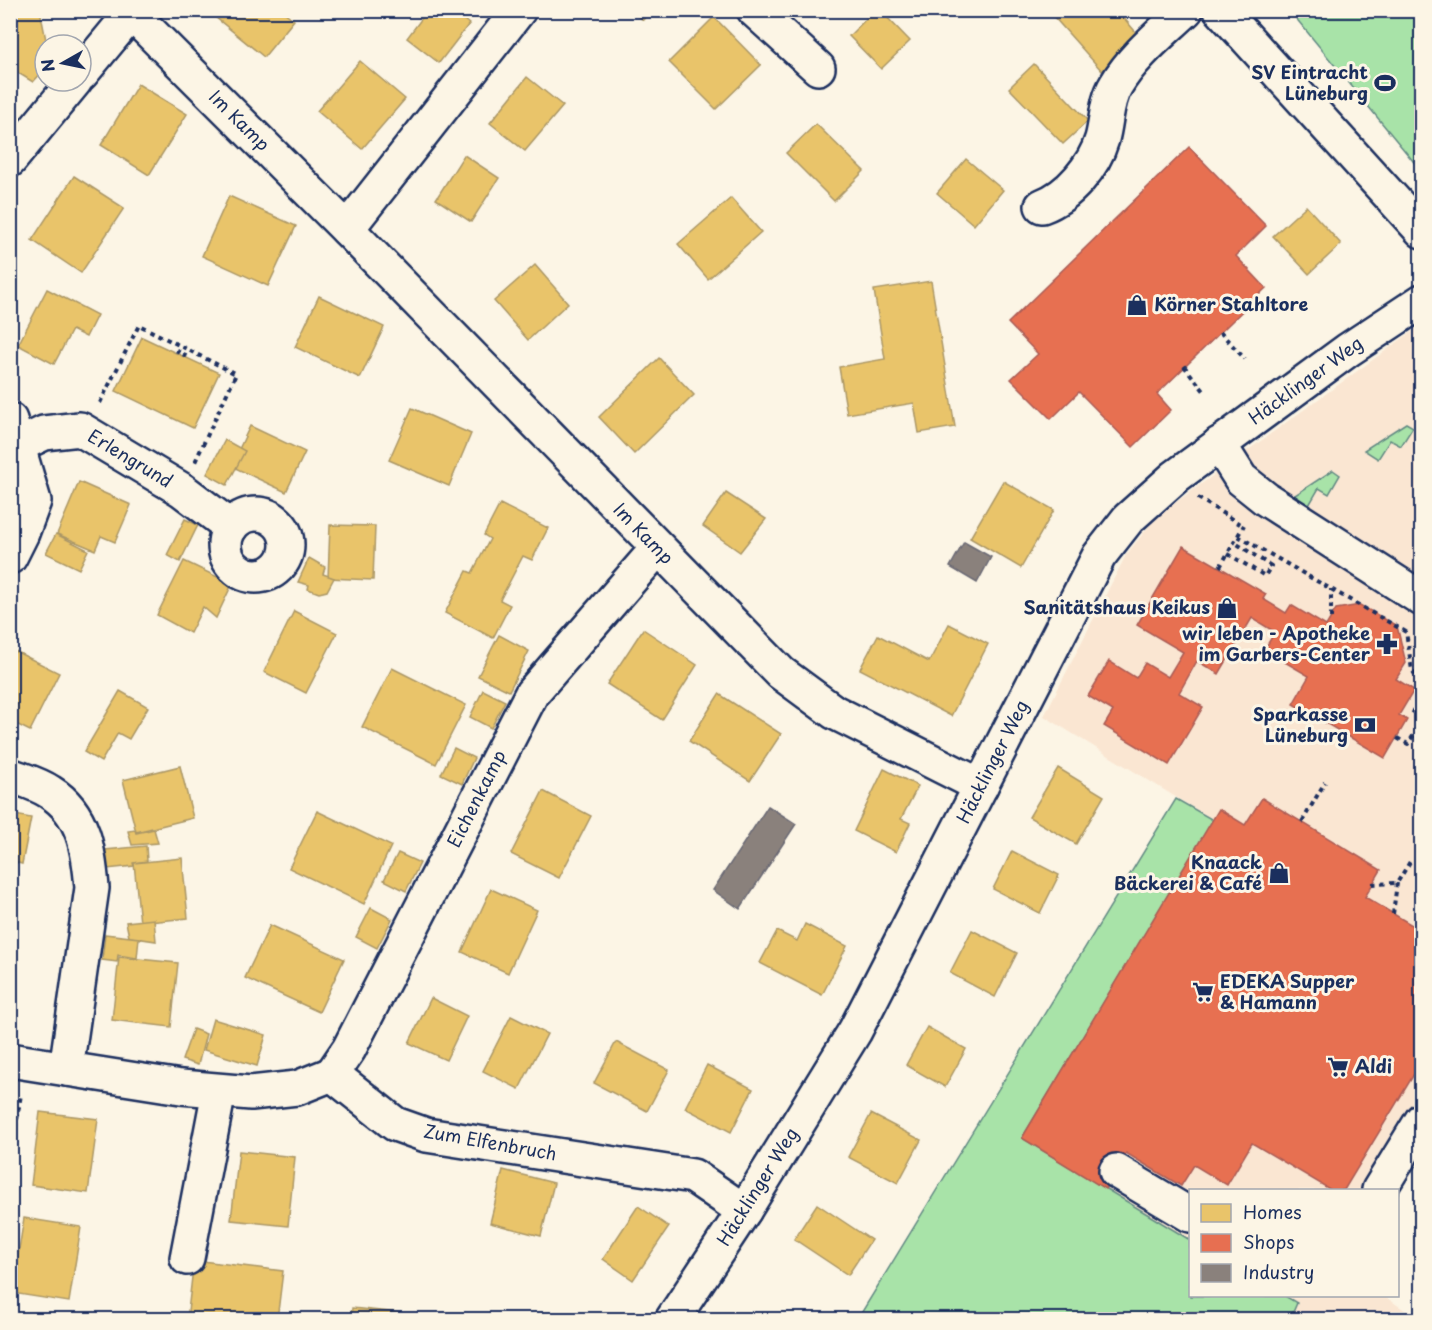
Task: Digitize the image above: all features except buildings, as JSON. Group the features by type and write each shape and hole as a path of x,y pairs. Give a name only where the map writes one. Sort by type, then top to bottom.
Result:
{"street":[{"path":"347,229 519,10"},
{"path":"754,10 818,68"},
{"path":"1042,206 1050,203 1073,186 1089,166 1102,140 1110,96 1116,84 1130,66 1186,10"},
{"path":"1221,10 1422,231"},
{"path":"93,59 130,11"},
{"name":"Im Kamp","path":"130,11 347,229 657,549 781,673 834,712 981,786"},
{"path":"10,160 65,93"},
{"name":"Häcklinger Weg","path":"672,1320 744,1211 855,1031 1099,556 1128,519 1175,477 1348,350 1422,301"},
{"name":"Erlengrund","path":"10,557 34,501 15,432 44,433 80,429 182,490 231,527"},
{"path":"1219,444 1241,479 1266,499 1422,599"},
{"name":"Eichenkamp","path":"332,1074 349,1049 532,693 657,549"},
{"path":"10,775 50,792 72,811 84,834 89,860 92,888 66,1069"},
{"path":"18,1061 181,1087 251,1094 297,1088 332,1074"},
{"name":"Zum Elfenbruch","path":"332,1074 395,1124 426,1134 693,1176 744,1211"},
{"path":"187,1258 219,1091"},
{"path":"1380,1189 1422,1120"},
{"path":"1116,1171 1189,1214"}],"path":[{"path":"103,397 139,325 236,374 182,490"},
{"path":"1220,332 1245,358"},
{"path":"177,353 180,346"},
{"path":"184,357 187,350"},
{"path":"1184,366 1204,391"},
{"path":"1175,477 1187,492 1244,526 1220,567"},
{"path":"1238,536 1406,632 1412,670 1422,685"},
{"path":"1228,554 1265,576 1271,566 1234,542"},
{"path":"1331,589 1331,618"},
{"path":"1402,645 1408,645"},
{"path":"1397,738 1408,744 1422,721 1412,715 1422,693"},
{"path":"1302,822 1324,782"},
{"path":"1393,914 1397,882 1411,860"},
{"path":"1372,884 1397,882"},
{"path":"10,1164 18,1061"}],"shaded area":[{"path":"1421,325 1421,1149 1397,1189 1189,1189 1189,1239 1022,1138 1213,820 1044,716 1126,555 1157,516"},
{"path":"1287,1297 1385,1297 1418,1319 1290,1319 1297,1303"}],"green space":[{"name":"SV Eintracht Lüneburg","path":"1290,11 1421,11 1421,171 1409,156"},
{"path":"1406,423 1413,427 1401,446 1390,440 1378,459 1364,450"},
{"path":"1333,470 1340,475 1329,494 1319,488 1308,507 1292,497"},
{"path":"1176,799 1213,820 1022,1138 1189,1239 1189,1297 1287,1297 1297,1303 1290,1319 857,1320"}],"place":[{"name":"SV Eintracht Lüneburg","path":"1385,83"},
{"name":"Körner Stahltore","path":"1137,305"},
{"name":"Sanitätshaus Keikus","path":"1227,608"},
{"name":"wir leben - Apotheke im Garbers-Center","path":"1387,644"},
{"name":"Sparkasse Lüneburg","path":"1365,725"},
{"name":"Knaack Bäckerei & Café","path":"1279,873"},
{"name":"EDEKA Supper & Hamann","path":"1203,992"},
{"name":"Aldi","path":"1338,1067"}]}
